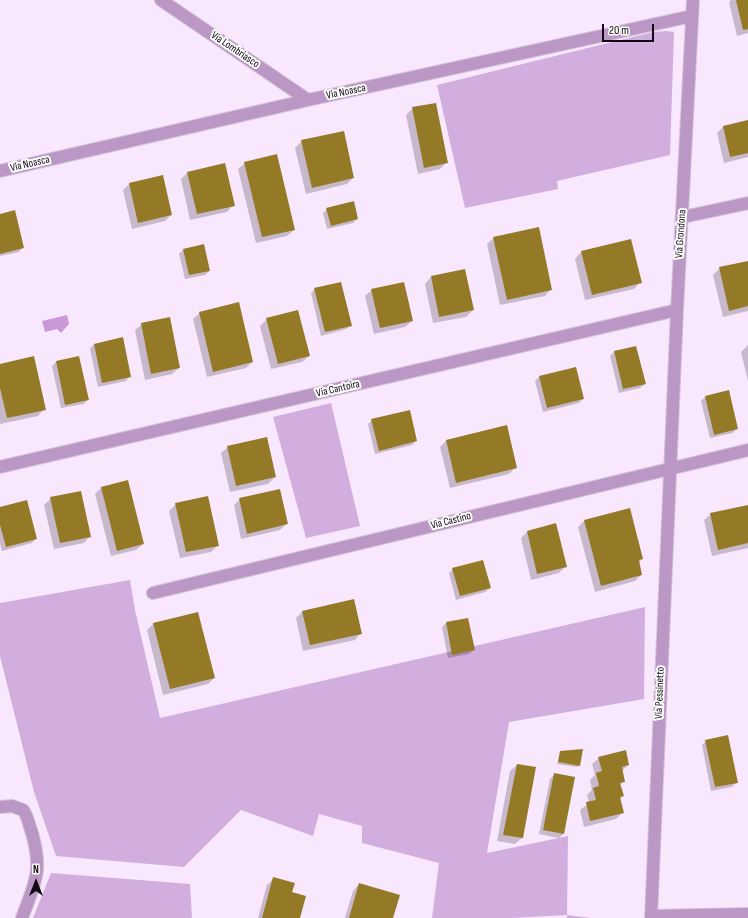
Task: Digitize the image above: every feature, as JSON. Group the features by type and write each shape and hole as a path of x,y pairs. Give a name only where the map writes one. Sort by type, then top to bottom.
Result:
{"street":[{"name":"Via Lombriasco","path":"162,0 308,100"},
{"name":"Via Grondona","path":"670,467 676,310 683,217 693,0"},
{"name":"Via Noasca","path":"0,171 308,100 692,16"},
{"path":"683,217 748,203"},
{"name":"Via Cantoira","path":"0,467 676,310"},
{"name":"Via Castino","path":"153,593 670,467 748,450"},
{"name":"Via Pessinetto","path":"652,917 670,467"},
{"path":"0,807 12,806 23,810 37,850 39,862 37,878 22,918"},
{"path":"652,917 748,914"}],"shaded area":[{"path":"653,32 674,32 670,155 557,181 558,189 465,208 437,85"},
{"path":"67,315 69,324 61,333 57,329 45,332 42,321"},
{"path":"331,403 360,526 306,538 273,417"},
{"path":"130,580 135,610 160,718 645,607 644,699 509,722 487,853 568,836 567,915 512,918 432,918 439,863 362,843 362,826 319,814 313,836 241,810 184,867 56,856 34,792 0,656 0,603"},
{"path":"51,873 190,884 192,918 33,918"},
{"path":"567,915 591,918 567,918"}],"building":[{"path":"736,0 748,0 748,29 743,30"},
{"path":"436,103 448,163 424,168 412,107"},
{"path":"748,120 748,153 730,157 723,126"},
{"path":"344,131 354,178 312,188 301,140"},
{"path":"277,154 295,230 262,237 244,162"},
{"path":"225,163 235,206 197,214 187,172"},
{"path":"163,175 172,215 138,223 129,183"},
{"path":"354,201 358,219 331,226 326,208"},
{"path":"15,210 24,248 0,254 0,214"},
{"path":"539,227 552,290 507,300 493,237"},
{"path":"631,239 642,283 592,295 581,251"},
{"path":"204,244 210,271 189,275 183,249"},
{"path":"748,261 748,306 729,311 719,267"},
{"path":"465,269 474,310 439,317 431,276"},
{"path":"341,282 352,326 325,332 314,288"},
{"path":"404,282 413,321 380,328 371,289"},
{"path":"239,302 253,362 213,372 199,312"},
{"path":"298,310 310,356 278,364 266,318"},
{"path":"170,317 180,368 151,374 141,323"},
{"path":"123,337 131,377 102,383 94,344"},
{"path":"636,346 646,384 623,389 614,351"},
{"path":"34,356 46,410 7,418 0,388 0,364"},
{"path":"79,356 89,400 65,405 56,361"},
{"path":"576,367 584,399 547,408 539,376"},
{"path":"729,390 738,429 714,435 705,396"},
{"path":"410,410 417,441 379,451 371,419"},
{"path":"507,425 517,468 456,483 446,440"},
{"path":"267,437 276,477 236,486 227,446"},
{"path":"128,480 144,544 117,551 101,487"},
{"path":"280,489 288,524 247,534 239,498"},
{"path":"81,491 91,537 60,543 50,497"},
{"path":"208,496 219,546 186,552 175,503"},
{"path":"27,500 37,539 6,547 0,525 0,507"},
{"path":"748,505 748,543 718,550 710,513"},
{"path":"630,508 643,559 639,560 642,575 601,586 584,520"},
{"path":"556,523 567,567 537,574 527,531"},
{"path":"483,560 491,588 460,596 452,568"},
{"path":"354,599 362,634 310,645 302,611"},
{"path":"198,612 215,678 170,689 153,623"},
{"path":"468,618 475,650 452,655 446,622"},
{"path":"728,735 738,783 715,787 705,740"},
{"path":"583,749 580,766 558,762 560,751"},
{"path":"626,750 629,765 622,767 625,782 620,783 624,796 620,797 624,813 590,821 586,802 596,800 593,788 599,786 596,773 602,771 598,757"},
{"path":"517,764 536,767 523,838 503,835"},
{"path":"554,773 575,777 564,834 543,830"},
{"path":"273,877 295,883 292,892 306,896 300,918 262,918"},
{"path":"359,883 400,895 393,918 349,918"}]}
